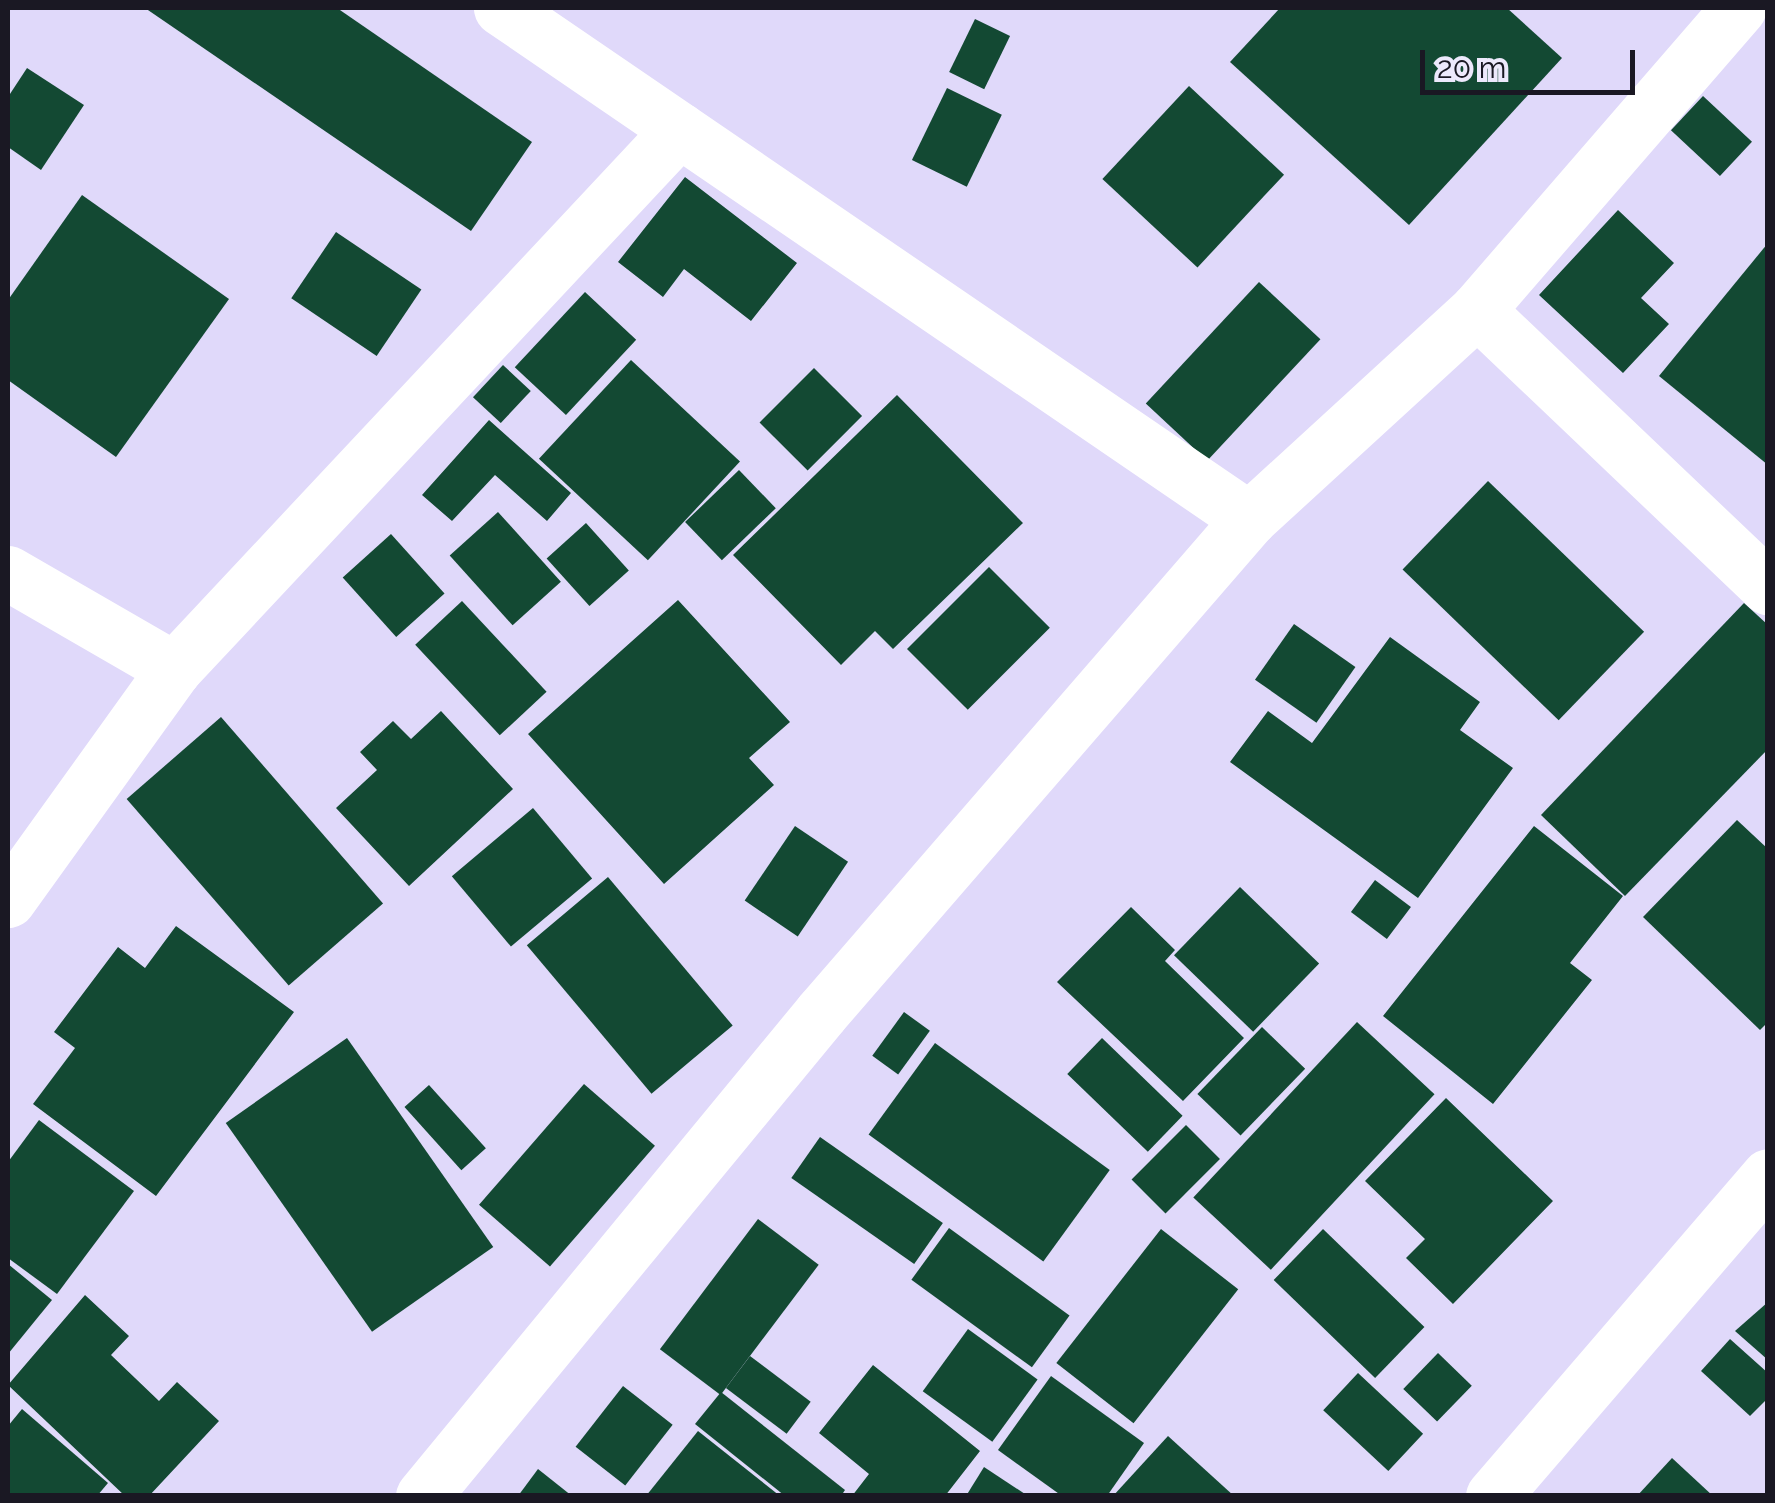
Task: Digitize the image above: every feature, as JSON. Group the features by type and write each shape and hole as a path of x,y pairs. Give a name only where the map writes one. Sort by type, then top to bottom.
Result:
{"street":[{"path":"501,8 1250,520"},
{"path":"424,1496 821,1013 1250,520 1477,310 1740,8"},
{"path":"8,900 174,669 679,130"},
{"path":"1477,310 1768,586"},
{"path":"8,573 174,669"},
{"path":"1493,1496 1768,1176"}],"building":[{"path":"145,8 337,8 532,142 471,231"},
{"path":"1280,8 1507,8 1562,58 1409,225 1230,62"},
{"path":"975,19 1010,36 984,89 949,72"},
{"path":"27,68 84,105 41,170 8,147 8,97"},
{"path":"1189,86 1284,175 1197,268 1102,179"},
{"path":"947,88 1002,115 967,187 912,160"},
{"path":"1703,96 1752,142 1720,176 1671,130"},
{"path":"685,177 797,263 751,321 684,269 663,297 618,262"},
{"path":"82,195 229,299 116,457 8,380 8,300"},
{"path":"1618,210 1674,263 1641,298 1669,324 1623,373 1539,295"},
{"path":"336,232 421,290 377,356 291,298"},
{"path":"1768,243 1768,465 1659,376"},
{"path":"1259,282 1320,339 1207,461 1146,403"},
{"path":"585,292 636,340 566,415 515,367"},
{"path":"631,360 740,462 648,560 539,459"},
{"path":"503,365 531,391 501,423 473,397"},
{"path":"814,368 862,416 808,471 760,422"},
{"path":"897,395 1023,523 893,649 875,631 841,665 733,555"},
{"path":"489,420 571,493 547,521 495,475 452,521 422,495"},
{"path":"739,470 776,508 722,560 685,522"},
{"path":"1488,481 1644,632 1559,720 1403,569"},
{"path":"498,512 561,582 513,625 450,555"},
{"path":"586,523 629,571 589,606 547,558"},
{"path":"391,534 445,593 396,637 343,577"},
{"path":"989,567 1050,628 968,710 907,649"},
{"path":"678,600 790,722 749,758 774,785 664,884 528,734"},
{"path":"462,601 547,692 500,735 415,645"},
{"path":"1744,603 1768,625 1768,749 1625,896 1541,815"},
{"path":"1294,624 1355,667 1316,723 1255,680"},
{"path":"1390,637 1480,702 1460,730 1513,768 1418,898 1230,762 1268,711 1312,743"},
{"path":"441,711 513,789 409,886 336,808 377,770 360,752 393,721 411,739"},
{"path":"221,717 383,903 289,985 127,799"},
{"path":"533,808 592,878 511,947 452,876"},
{"path":"1737,820 1768,849 1768,1022 1760,1030 1643,917"},
{"path":"795,826 848,862 798,936 745,901"},
{"path":"1534,826 1623,896 1570,963 1592,980 1493,1104 1383,1016"},
{"path":"608,877 733,1026 652,1094 527,945"},
{"path":"1375,880 1411,907 1387,939 1351,912"},
{"path":"1240,887 1319,963 1253,1032 1174,955"},
{"path":"1131,907 1175,950 1165,961 1244,1038 1183,1101 1057,982"},
{"path":"176,926 294,1012 156,1196 33,1104 75,1048 54,1032 118,947 145,968"},
{"path":"904,1012 930,1031 898,1074 872,1056"},
{"path":"1357,1022 1435,1094 1271,1270 1193,1198"},
{"path":"1262,1027 1305,1069 1241,1136 1197,1094"},
{"path":"347,1038 493,1247 372,1332 226,1123"},
{"path":"1102,1038 1183,1116 1148,1152 1067,1074"},
{"path":"935,1043 1110,1170 1043,1261 869,1134"},
{"path":"584,1084 655,1146 550,1266 479,1205"},
{"path":"429,1085 486,1148 461,1170 404,1107"},
{"path":"1446,1098 1553,1201 1453,1304 1406,1258 1425,1239 1365,1181"},
{"path":"39,1120 134,1191 57,1294 8,1258 8,1162"},
{"path":"1186,1125 1220,1159 1165,1213 1132,1179"},
{"path":"820,1137 943,1223 914,1264 791,1178"},
{"path":"758,1219 819,1265 721,1395 660,1349"},
{"path":"949,1228 1070,1316 1032,1367 911,1280"},
{"path":"1161,1229 1238,1289 1134,1423 1056,1363"},
{"path":"1323,1229 1424,1327 1375,1378 1274,1280"},
{"path":"8,1264 52,1300 8,1354"},
{"path":"85,1295 129,1336 111,1355 159,1401 177,1382 219,1421 149,1496 125,1496 8,1385"},
{"path":"1768,1302 1768,1360 1735,1331"},
{"path":"968,1329 1038,1380 992,1442 923,1391"},
{"path":"1730,1339 1768,1373 1768,1398 1750,1416 1701,1371"},
{"path":"1438,1353 1472,1386 1437,1422 1403,1389"},
{"path":"750,1356 811,1402 787,1434 726,1388"},
{"path":"873,1365 980,1451 945,1496 852,1496 869,1474 819,1433"},
{"path":"1358,1373 1423,1434 1388,1471 1323,1410"},
{"path":"1051,1376 1144,1443 1107,1496 1062,1496 998,1450"},
{"path":"623,1386 673,1425 625,1485 576,1447"},
{"path":"721,1392 845,1490 841,1496 785,1496 695,1424"},
{"path":"22,1409 108,1483 97,1496 8,1496 8,1426"},
{"path":"698,1431 780,1496 646,1496"},
{"path":"1168,1436 1234,1496 1113,1496"},
{"path":"1672,1458 1713,1496 1637,1496"},
{"path":"984,1467 1028,1496 966,1496"},
{"path":"538,1469 572,1496 518,1496"}]}
